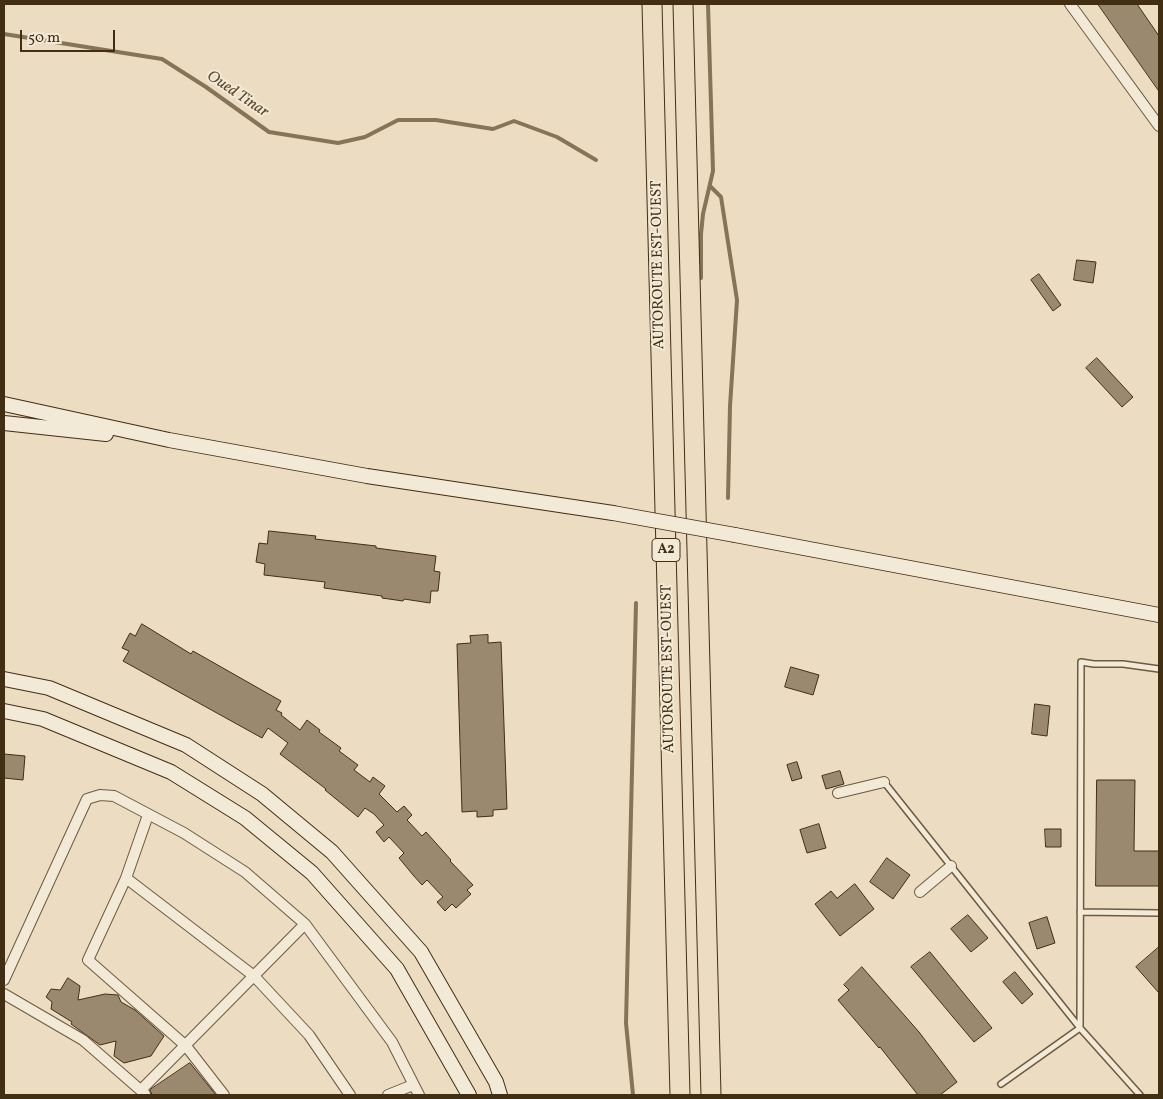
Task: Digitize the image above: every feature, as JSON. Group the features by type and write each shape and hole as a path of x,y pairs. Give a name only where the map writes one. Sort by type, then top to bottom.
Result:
{"highway":[{"name":"AUTOROUTE EST-OUEST","path":"652,4 680,1095"},
{"name":"AUTOROUTE EST-OUEST","path":"684,4 711,1095"}],"main road":[{"path":"4,404 169,440 367,476 613,513 1159,615"},
{"path":"5,424 169,440"},
{"path":"4,679 49,688 186,746 262,794 318,840 332,852 421,952 496,1082 500,1095"},
{"path":"4,711 43,719 171,772 245,818 312,873 397,969 469,1095"}],"street":[{"path":"1070,4 1159,126"},
{"path":"838,793 884,782"},
{"path":"4,980 87,799 100,795 114,796 184,833 245,872 305,924 392,1042 419,1095"},
{"path":"148,815 126,878 88,960 186,1046 224,1095"},
{"path":"920,892 951,866"},
{"path":"126,878 254,976 309,1036 350,1095"},
{"path":"4,994 83,1040 143,1093 305,924"},
{"path":"388,1095 413,1085"}],"lane":[{"path":"1080,1028 1081,662 1123,664 1159,669"},
{"path":"884,782 1080,1028 1140,1095"},
{"path":"1080,912 1159,913"},
{"path":"1001,1084 1080,1028"}],"building":[{"path":"1098,4 1137,4 1159,36 1159,91"},
{"path":"1077,260 1096,262 1093,283 1074,280"},
{"path":"1039,274 1061,305 1053,311 1031,280"},
{"path":"1097,358 1133,397 1122,407 1086,368"},
{"path":"269,531 316,536 315,539 376,546 376,548 436,556 434,571 440,572 438,591 431,591 430,603 404,599 403,601 382,598 382,596 324,588 325,582 264,575 265,564 256,562 259,543 267,544"},
{"path":"142,624 191,654 193,651 281,701 276,710 282,713 281,715 300,730 307,720 320,730 319,732 341,748 339,751 358,765 354,770 370,782 373,777 385,786 379,794 397,812 404,806 412,815 407,820 422,836 426,832 473,885 467,890 471,894 456,908 452,904 445,911 437,902 443,897 427,880 422,885 399,858 404,853 389,837 384,842 376,832 384,825 374,814 365,808 358,817 326,789 280,754 288,743 268,728 262,738 123,661 129,651 122,648 130,633 135,636"},
{"path":"488,635 488,643 501,642 507,809 493,810 493,816 477,817 477,811 462,812 457,644 471,643 470,636"},
{"path":"791,667 819,675 813,695 785,687"},
{"path":"1035,704 1050,706 1047,736 1032,734"},
{"path":"4,754 25,756 23,780 4,778"},
{"path":"797,762 802,778 792,781 787,765"},
{"path":"840,771 844,784 826,789 822,776"},
{"path":"1097,780 1135,780 1134,851 1159,851 1159,886 1096,886"},
{"path":"819,824 826,848 807,853 800,830"},
{"path":"1045,829 1061,829 1061,847 1046,847"},
{"path":"887,858 910,875 893,899 870,882"},
{"path":"855,884 874,909 840,936 815,904 831,891 837,898"},
{"path":"968,915 988,938 971,952 951,929"},
{"path":"1047,917 1055,943 1037,949 1029,923"},
{"path":"1159,947 1159,993 1136,967"},
{"path":"930,952 992,1028 974,1042 911,967"},
{"path":"862,967 919,1032 957,1082 940,1095 918,1095 880,1047 838,1000 849,990 844,985"},
{"path":"1015,972 1033,994 1022,1004 1003,982"},
{"path":"68,978 80,986 78,1000 105,994 118,995 121,1002 135,1010 164,1036 151,1056 124,1063 114,1056 116,1041 100,1045 71,1024 72,1022 51,1009 52,1002 46,997 51,989 60,990"},
{"path":"190,1063 216,1095 152,1095 150,1090"}],"waterway":[{"path":"701,278 703,214 713,171 708,4"},
{"name":"Oued Tinar","path":"4,34 162,59 206,87 269,132 338,143 365,137 398,120 436,120 493,129 514,121 557,137 596,160"},
{"path":"710,186 721,197 737,300 730,406 728,498"},
{"path":"633,1095 626,1023 636,603"}]}
